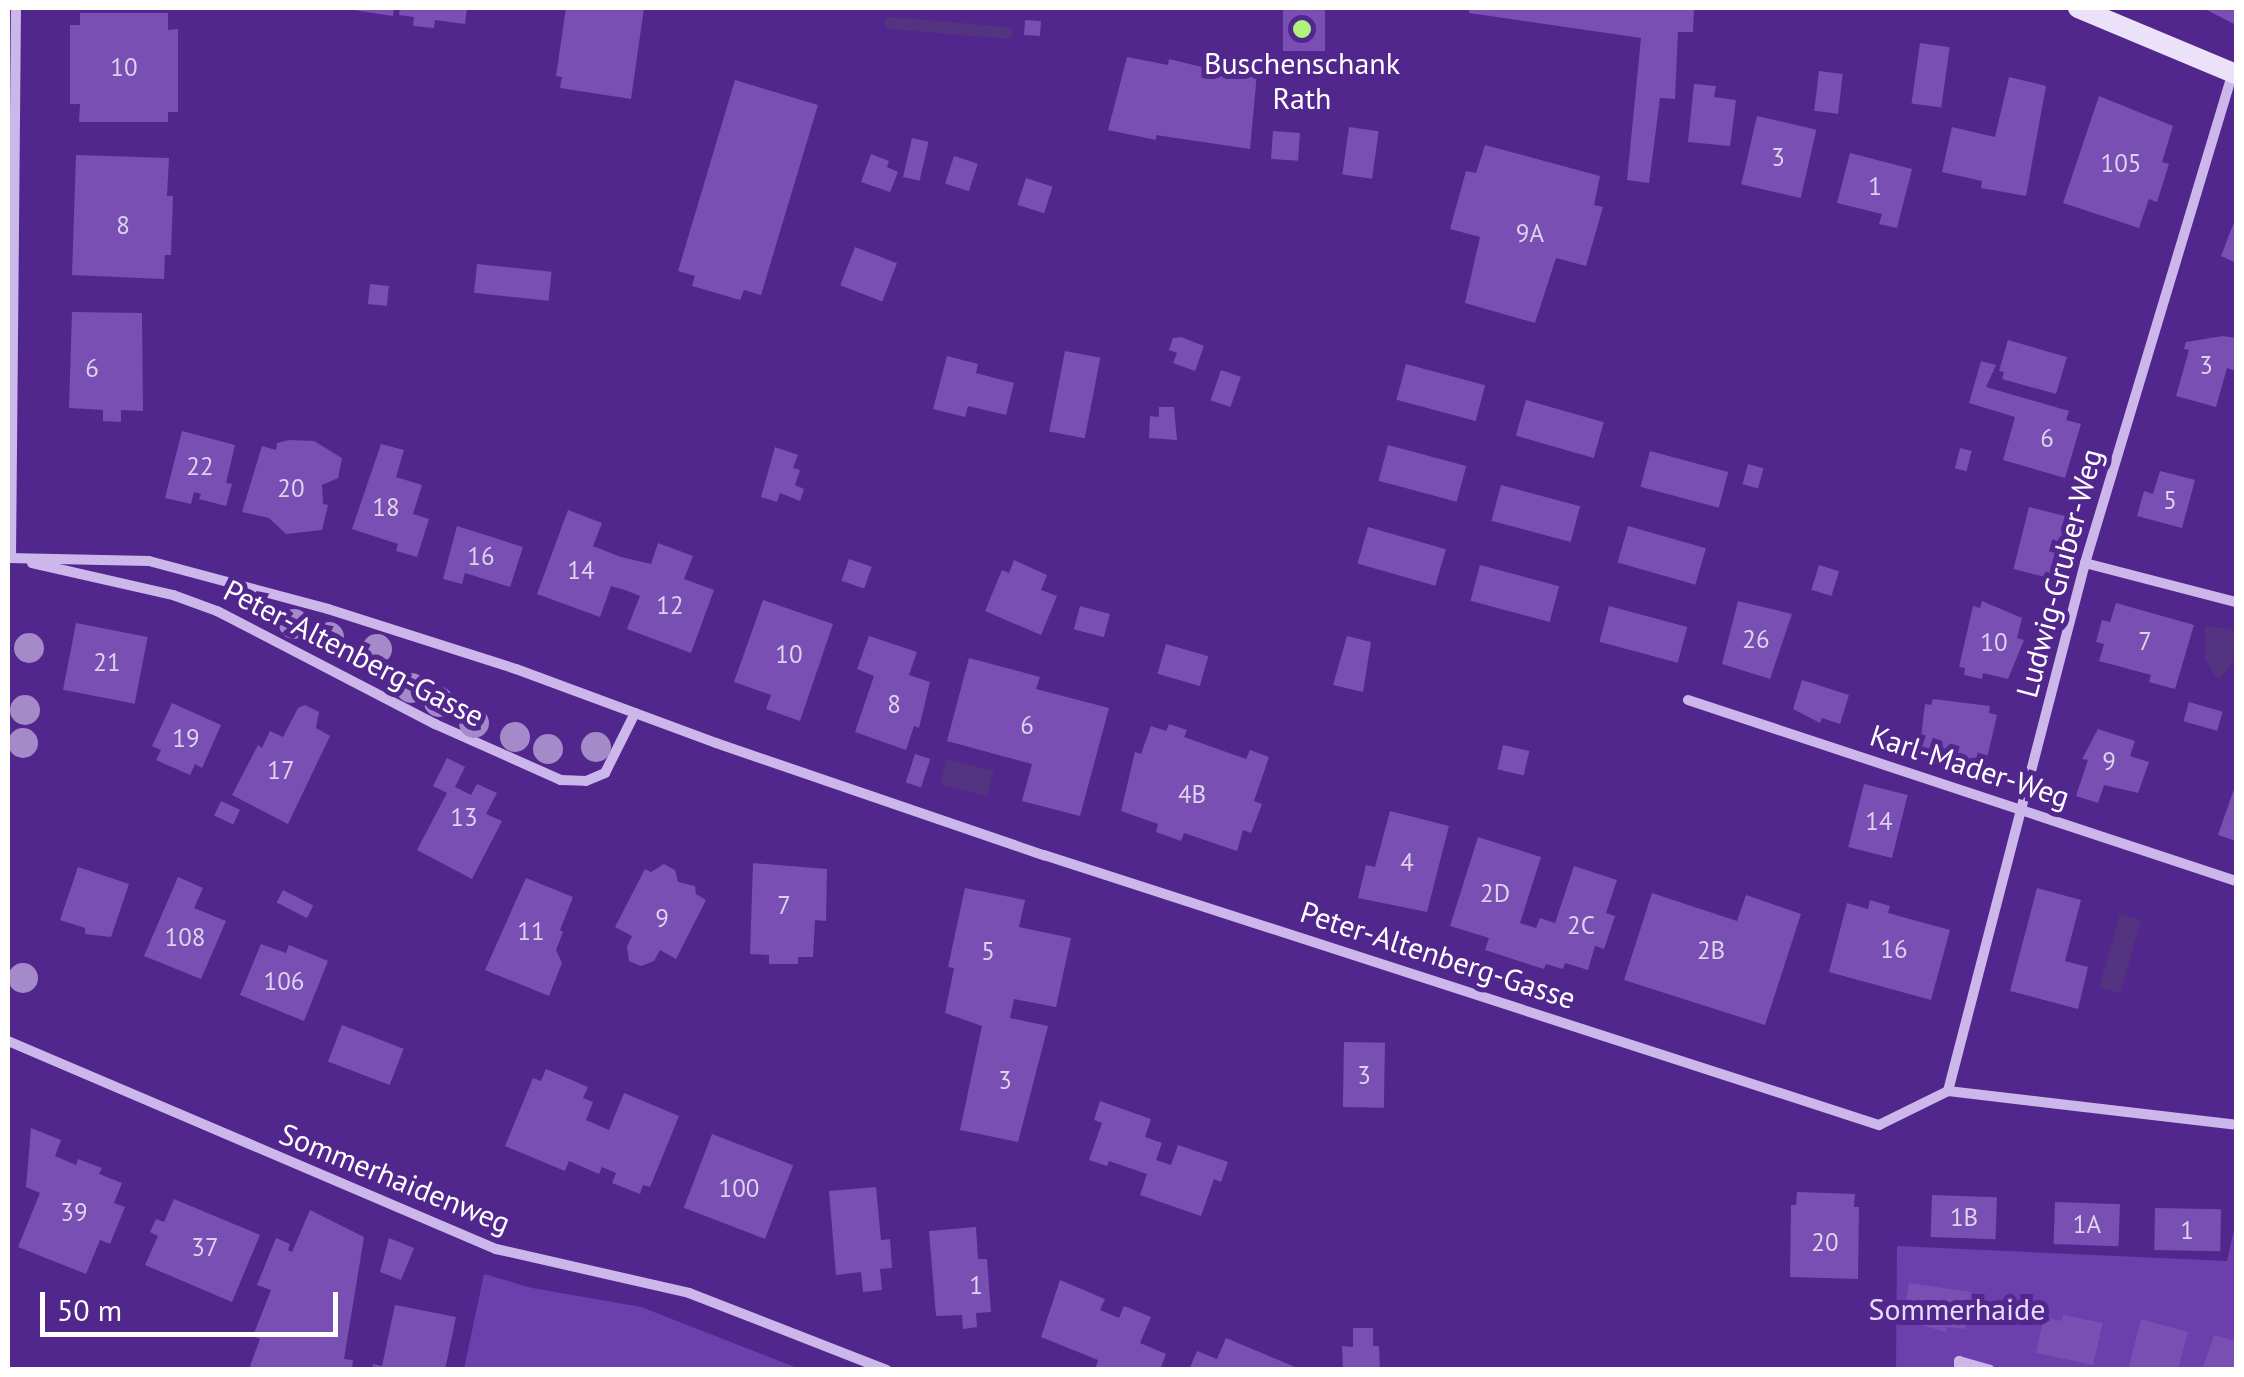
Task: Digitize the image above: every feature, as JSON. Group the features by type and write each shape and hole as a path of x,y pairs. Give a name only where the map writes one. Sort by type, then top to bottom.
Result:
{"main road":[{"path":"2078,8 2235,73"}],"street":[{"path":"9,558 16,8"},
{"name":"Ludwig-Gruber-Weg","path":"1948,1091 2085,563 2235,73"},
{"name":"Peter-Altenberg-Gasse","path":"9,558 173,595 217,610 435,724 561,780 586,782 605,773 635,713"},
{"name":"Peter-Altenberg-Gasse","path":"9,558 149,561 328,609 516,668 1026,849 1879,1125 1948,1091"},
{"path":"2085,563 2236,602"},
{"name":"Karl-Mader-Weg","path":"1688,700 2236,881"},
{"name":"Sommerhaidenweg","path":"8,1041 496,1250 689,1292 888,1370"},
{"path":"1948,1091 2236,1125"},
{"path":"1960,1366 1990,1370"}],"green space":[{"name":"Sommerhaide","path":"2236,1221 2236,1369 1896,1370 1897,1246 2227,1261"},
{"path":"484,1274 532,1288 641,1307 800,1369 464,1369"}],"shaded area":[{"path":"2205,626 2232,629 2236,635 2233,662 2218,680 2205,659"},
{"path":"946,759 994,771 987,796 940,784"},
{"path":"2120,914 2141,920 2120,993 2099,987"}],"building":[{"path":"340,8 394,8 393,16"},
{"path":"400,8 467,8 465,24 435,20 434,28 413,26 414,17 399,15"},
{"path":"566,8 644,8 631,99 560,88 562,77 556,76"},
{"name":"Buschenschank Rath","path":"1283,8 1325,8 1325,51 1283,51"},
{"path":"1469,8 1694,8 1693,32 1678,32 1675,99 1660,98 1649,183 1627,180 1641,38 1469,13"},
{"path":"2203,8 2236,8 2236,25"},
{"path":"80,13 168,13 168,30 178,29 178,112 168,112 168,122 79,122 80,104 70,104 70,25 80,25"},
{"path":"1025,20 1041,21 1040,36 1024,35"},
{"path":"1920,43 1950,47 1941,108 1912,103"},
{"path":"1127,57 1168,65 1169,59 1210,69 1211,62 1257,73 1250,149 1156,135 1156,140 1108,130"},
{"path":"1819,71 1843,74 1838,114 1814,111"},
{"path":"2009,77 2046,86 2026,196 1981,188 1982,181 1942,172 1952,127 1995,137"},
{"path":"735,80 818,105 761,295 744,290 740,300 692,286 695,276 678,271"},
{"path":"1694,84 1716,86 1714,97 1736,100 1730,146 1688,142"},
{"path":"2099,96 2173,126 2162,162 2169,164 2157,202 2149,199 2139,228 2063,203"},
{"path":"1757,116 1816,130 1801,198 1741,184"},
{"path":"1349,127 1379,131 1372,179 1342,175"},
{"path":"1273,131 1300,133 1298,161 1271,159"},
{"path":"912,138 929,142 920,181 903,177"},
{"path":"1485,145 1600,176 1594,205 1603,207 1586,266 1556,258 1535,323 1465,303 1480,237 1450,229 1466,171 1476,173"},
{"path":"1850,153 1912,169 1897,228 1879,224 1882,214 1837,203"},
{"path":"871,154 889,161 887,167 898,172 890,192 861,182"},
{"path":"76,155 169,158 167,196 173,196 171,255 165,255 164,279 72,275"},
{"path":"954,156 978,164 969,191 945,184"},
{"path":"1026,178 1053,187 1044,213 1017,205"},
{"path":"2236,217 2236,263 2221,256"},
{"path":"855,247 897,263 882,301 840,285"},
{"path":"477,264 552,272 549,301 474,293"},
{"path":"370,284 389,286 387,306 368,304"},
{"path":"72,312 142,313 143,411 121,410 121,422 103,421 103,410 69,408"},
{"path":"2223,336 2236,338 2236,371 2227,368 2216,407 2176,396 2189,350 2184,349 2186,342"},
{"path":"1173,338 1204,346 1195,371 1173,363 1177,353 1169,350"},
{"path":"2008,340 2067,357 2056,394 2002,379 2004,372 1999,371"},
{"path":"1065,351 1100,358 1085,438 1049,431"},
{"path":"947,356 978,364 976,373 1014,383 1006,415 968,406 965,417 933,409"},
{"path":"1981,361 1996,365 1986,387 2069,411 2066,420 2081,424 2065,478 2003,460 2015,417 1969,403"},
{"path":"1406,364 1485,385 1476,421 1396,400"},
{"path":"1221,370 1241,377 1230,407 1211,400"},
{"path":"1526,400 1604,422 1594,458 1516,436"},
{"path":"1159,407 1174,407 1177,440 1149,438 1150,416 1159,417"},
{"path":"182,431 235,445 226,483 232,484 226,506 199,499 201,494 194,492 191,504 165,498"},
{"path":"314,441 342,458 338,478 322,485 323,504 328,505 322,530 286,534 269,518 242,512 262,446 276,450 277,443"},
{"path":"381,444 404,450 396,477 422,485 413,514 429,519 417,557 396,551 398,544 352,529"},
{"path":"1388,445 1466,466 1457,502 1378,481"},
{"path":"775,447 798,455 793,468 800,470 795,485 804,489 800,501 780,493 777,502 761,497"},
{"path":"1960,448 1972,451 1967,471 1955,468"},
{"path":"1650,451 1728,472 1719,508 1640,487"},
{"path":"1748,464 1763,468 1758,488 1743,484"},
{"path":"2160,471 2195,480 2182,528 2137,516 2144,491 2153,494"},
{"path":"1501,485 1580,506 1571,542 1491,521"},
{"path":"2029,507 2070,517 2054,579 2014,569"},
{"path":"568,510 602,523 593,546 621,557 651,564 658,543 693,556 684,579 714,590 691,653 627,629 640,596 625,590 611,586 600,617 537,594"},
{"path":"457,526 523,547 510,587 465,573 462,584 443,579"},
{"path":"1628,526 1706,548 1695,585 1618,563"},
{"path":"1368,527 1446,549 1435,586 1358,564"},
{"path":"849,559 872,567 864,589 842,581"},
{"path":"1014,560 1047,575 1041,590 1057,596 1041,635 985,611 1002,570 1009,573"},
{"path":"1480,565 1559,586 1550,622 1470,601"},
{"path":"1819,565 1839,571 1831,596 1811,590"},
{"path":"763,600 833,624 800,721 766,709 771,695 734,682"},
{"path":"1738,601 1792,614 1770,679 1722,664"},
{"path":"1982,601 2022,618 2017,638 2024,640 2008,679 1983,673 1982,679 1964,675 1965,668 1959,667 1973,606 1980,608"},
{"path":"2116,603 2194,625 2175,689 2149,682 2151,675 2099,661 2104,644 2096,642 2102,620 2110,622"},
{"path":"1080,606 1110,614 1104,637 1074,629"},
{"path":"1609,606 1687,627 1678,663 1599,642"},
{"path":"76,623 148,637 135,704 63,690"},
{"path":"869,636 917,652 909,675 930,682 919,728 914,726 906,750 855,732 874,676 857,669"},
{"path":"1347,636 1371,642 1363,692 1333,685"},
{"path":"1166,644 1208,656 1200,686 1157,674"},
{"path":"969,658 1040,677 1036,689 1109,708 1080,816 1022,801 1032,764 947,741"},
{"path":"1802,680 1849,695 1840,724 1822,718 1820,723 1793,709"},
{"path":"1933,699 1990,706 1989,713 1997,715 1985,767 1919,753 1925,704 1931,705"},
{"path":"2189,702 2223,712 2217,731 2183,721"},
{"path":"172,703 221,725 202,768 195,764 190,775 156,760 161,750 152,746"},
{"path":"305,705 319,712 316,728 330,736 288,824 232,795 258,745 262,748 270,731 283,737 298,708"},
{"path":"1169,724 1187,730 1184,737 1246,759 1250,750 1269,757 1254,801 1262,804 1251,833 1243,830 1237,851 1184,833 1181,841 1156,832 1158,824 1121,811 1135,752 1141,754 1151,726 1166,731"},
{"path":"2098,729 2135,741 2130,756 2149,762 2138,793 2104,785 2098,803 2076,796 2088,760 2082,759"},
{"path":"1503,745 1529,751 1524,775 1497,769"},
{"path":"915,754 930,759 921,787 906,783"},
{"path":"447,758 465,767 455,787 471,795 477,784 497,793 486,814 502,821 472,879 417,850 447,793 433,786"},
{"path":"2236,783 2236,841 2218,835"},
{"path":"1864,784 1908,795 1892,858 1848,847"},
{"path":"221,801 240,810 233,824 214,816"},
{"path":"1390,811 1449,826 1427,912 1358,898 1366,865 1375,867"},
{"path":"1478,837 1541,857 1520,923 1536,928 1540,918 1555,923 1574,866 1617,880 1606,913 1615,916 1604,949 1595,946 1588,970 1565,963 1563,969 1546,964 1544,969 1525,963 1485,950 1489,938 1450,926"},
{"path":"753,863 827,869 826,921 815,920 813,957 798,957 798,964 769,964 769,955 750,954"},
{"path":"664,864 675,870 678,882 695,886 696,894 706,900 676,959 660,950 654,961 641,966 629,961 627,947 632,936 615,927 645,869 651,872"},
{"path":"78,867 129,884 111,937 85,934 85,928 60,920"},
{"path":"178,877 203,888 194,908 226,921 201,979 144,956"},
{"path":"526,878 573,897 556,950 562,963 549,996 485,970"},
{"path":"965,888 1025,900 1019,927 1071,938 1056,1007 1014,999 1010,1018 1048,1026 1018,1142 960,1130 982,1026 945,1013 954,968 948,967"},
{"path":"2037,888 2081,900 2065,961 2088,967 2078,1009 2010,991"},
{"path":"283,890 313,905 307,918 277,902"},
{"path":"1652,893 1737,921 1746,895 1801,914 1765,1025 1624,980"},
{"path":"1870,900 1890,906 1888,913 1950,930 1931,1000 1829,972 1847,903 1868,909"},
{"path":"261,944 286,953 289,945 328,961 304,1021 240,995"},
{"path":"342,1025 404,1049 390,1085 328,1061"},
{"path":"1344,1042 1385,1043 1384,1108 1343,1107"},
{"path":"546,1069 588,1087 583,1098 593,1102 586,1120 609,1130 624,1093 679,1116 650,1187 643,1185 640,1194 612,1183 616,1173 602,1167 599,1174 569,1161 565,1171 505,1146 533,1078 541,1081"},
{"path":"1100,1101 1151,1119 1145,1137 1162,1143 1156,1160 1171,1165 1178,1145 1228,1162 1221,1182 1214,1179 1201,1216 1140,1195 1147,1174 1109,1161 1107,1166 1089,1160 1102,1123 1094,1120"},
{"path":"31,1128 61,1140 55,1156 76,1165 78,1159 102,1168 99,1174 122,1183 114,1203 125,1207 110,1244 100,1240 86,1274 18,1247 40,1193 26,1187"},
{"path":"712,1134 793,1165 765,1239 684,1208"},
{"path":"876,1187 881,1240 890,1239 892,1268 880,1269 882,1290 863,1292 861,1272 836,1275 829,1191"},
{"path":"1797,1192 1855,1194 1854,1207 1859,1207 1858,1279 1790,1277 1791,1205 1796,1205"},
{"path":"1932,1195 1997,1197 1995,1239 1931,1237"},
{"path":"174,1199 260,1235 232,1302 145,1265 158,1236 150,1232 156,1219 164,1222"},
{"path":"2055,1202 2120,1204 2118,1246 2054,1244"},
{"path":"2155,1208 2221,1209 2220,1251 2154,1250"},
{"path":"310,1210 364,1237 344,1359 353,1360 352,1370 258,1370 250,1366 260,1339 253,1336 271,1290 257,1285 276,1238 290,1244 288,1250 292,1252"},
{"path":"976,1227 978,1259 987,1259 991,1312 976,1313 977,1327 963,1329 962,1315 936,1316 929,1231"},
{"path":"389,1238 414,1248 401,1280 380,1272"},
{"path":"1060,1280 1105,1299 1100,1310 1119,1318 1124,1306 1151,1317 1140,1343 1166,1354 1160,1370 1095,1370 1098,1360 1041,1337"},
{"path":"1909,1283 1971,1292 1965,1329 1947,1327 1946,1332 1903,1320"},
{"path":"395,1305 456,1317 445,1370 372,1370 373,1364 382,1366"},
{"path":"2063,1315 2103,1323 2093,1365 2036,1353 2044,1317 2062,1321"},
{"path":"2141,1319 2188,1332 2178,1370 2128,1370"},
{"path":"1353,1328 1373,1328 1380,1370 1343,1370 1342,1346 1353,1347"},
{"path":"2214,1335 2236,1341 2236,1370 2202,1370"},
{"path":"1226,1338 1300,1370 1189,1370 1197,1351 1217,1359"}],"waterway":[{"path":"890,23 1007,33"}],"place":[{"name":"Buschenschank Rath","path":"1302,29"}]}
